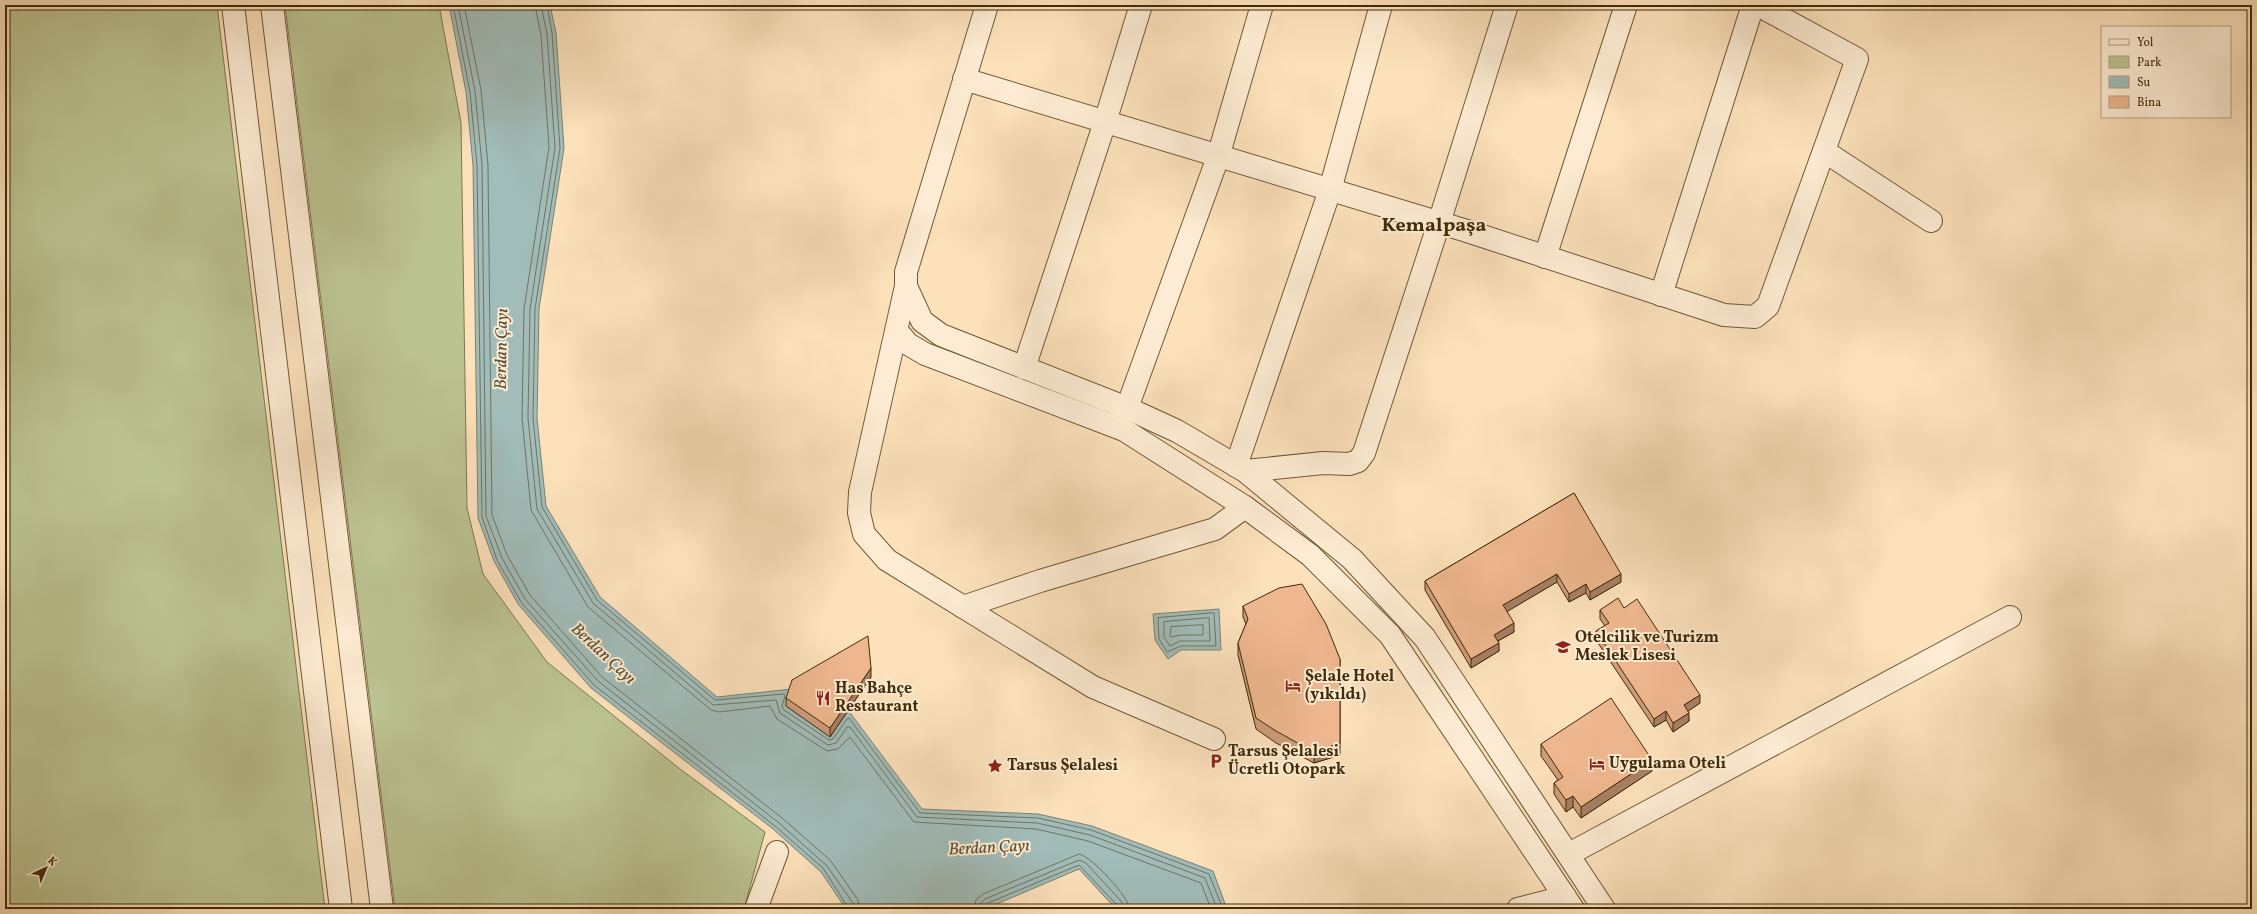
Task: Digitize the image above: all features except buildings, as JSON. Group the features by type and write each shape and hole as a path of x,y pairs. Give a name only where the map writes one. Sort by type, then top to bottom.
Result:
{"street":[{"path":"233,5 341,909"},
{"path":"272,5 382,909"},
{"path":"987,5 906,272 906,286 860,492 859,513 864,534 887,560 1093,687 1214,739"},
{"path":"1024,368 1105,122 1141,5"},
{"path":"1127,408 1218,156 1262,5"},
{"path":"1241,468 1330,190 1381,5"},
{"path":"1241,468 1323,463 1349,464 1358,461 1364,453 1439,223 1507,5"},
{"path":"1545,257 1626,5"},
{"path":"1662,295 1753,5"},
{"path":"964,79 1439,223 1724,315 1755,317 1768,306 1857,60 1758,5"},
{"path":"1824,151 1932,221"},
{"path":"906,286 922,321 940,335 1127,408 1177,430 1241,468 1352,559 1425,638 1604,909"},
{"path":"896,331 908,344 925,354 1124,430 1245,507 1310,555 1390,635 1569,903 1518,909"},
{"path":"963,607 1040,581 1215,529 1245,507"},
{"path":"1569,854 2010,617"},
{"path":"756,909 777,852"}],"green space":[{"path":"5,5 217,5 325,909 5,909"},
{"path":"285,5 439,5 461,123 467,508 483,574 547,662 680,769 765,832 744,909 395,909"}],"water":[{"name":"Berdan Çayı","path":"449,5 550,5 556,33 564,148 539,309 537,418 546,506 600,597 717,697 792,689 848,710 922,809 1038,814 1092,826 1213,871 1227,909 1116,909 1079,869 985,909 846,909 821,872 773,829 591,688 518,604 494,561 478,518 473,165 466,92"},
{"path":"1219,609 1221,650 1181,650 1168,659 1155,640 1153,614"}],"place":[{"name":"Otelcilik ve Turizm Meslek Lisesi","path":"1563,647"},
{"name":"Şelale Hotel (yıkıldı)","path":"1293,686"},
{"name":"Has Bahçe Restaurant","path":"823,698"},
{"name":"Tarsus Şelalesi Ücretli Otopark","path":"1216,761"},
{"name":"Uygulama Oteli","path":"1597,764"},
{"name":"Tarsus Şelalesi","path":"995,766"}],"district":[{"name":"Kemalpaşa","path":"1434,226"}]}
